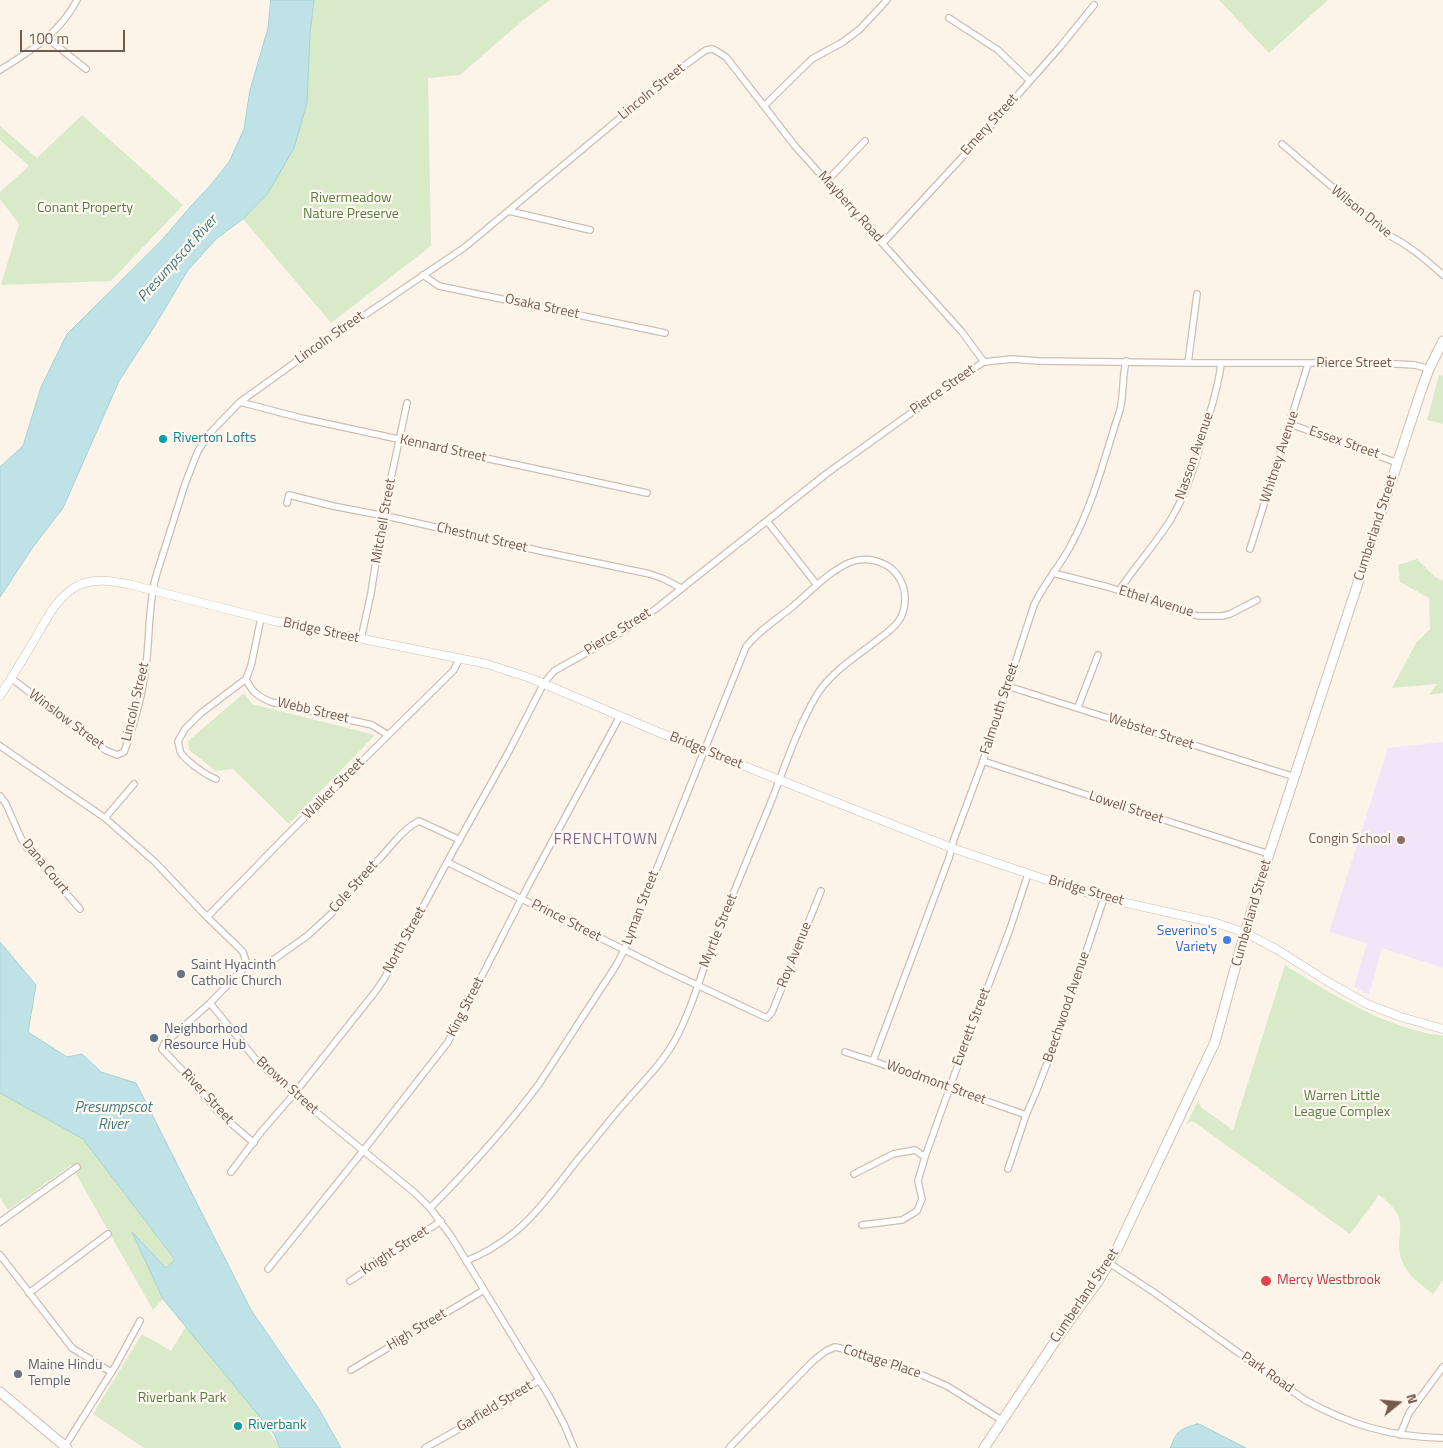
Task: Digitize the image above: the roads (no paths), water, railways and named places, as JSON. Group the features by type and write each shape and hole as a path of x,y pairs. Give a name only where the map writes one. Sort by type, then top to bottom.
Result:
{"main road":[{"name":"Cumberland Street","path":"984,1448 1060,1334 1099,1280 1122,1241 1213,1047 1223,1018 1269,854 1429,369 1443,341"},
{"path":"0,1392 66,1447"}],"street":[{"path":"0,70 47,38 60,26 77,0"},
{"path":"764,106 812,59 843,42 860,29 887,0"},
{"name":"Emery Street","path":"883,243 978,140 1094,5"},
{"path":"949,18 998,50 1030,81"},
{"path":"47,38 86,69"},
{"name":"Lincoln Street","path":"124,752 146,669 152,590 185,484 195,458 210,433 240,402 465,247 693,58 706,50 713,49 718,51"},
{"name":"Mayberry Road","path":"718,51 726,57 795,146 962,332 984,362"},
{"path":"826,182 865,141"},
{"name":"Wilson Drive","path":"1282,144 1387,234 1420,254 1443,275"},
{"path":"509,211 590,230"},
{"name":"Osaka Street","path":"423,275 439,286 664,333"},
{"path":"1188,363 1197,294"},
{"name":"Pierce Street","path":"544,683 561,666 611,639 657,608 852,455 984,362 1012,359 1188,363 1406,364 1429,369"},
{"name":"Falmouth Street","path":"873,1061 984,761 1034,605 1040,592 1072,543 1090,499 1123,398 1126,361"},
{"name":"Nasson Avenue","path":"1120,591 1130,574 1171,519 1187,489 1220,379 1220,363"},
{"name":"Whitney Avenue","path":"1250,549 1308,364"},
{"name":"Kennard Street","path":"240,402 301,418 647,493"},
{"name":"Mitchell Street","path":"361,639 371,592 383,516 407,403"},
{"name":"Essex Street","path":"1290,424 1398,462"},
{"name":"Chestnut Street","path":"287,503 289,495 650,574 681,588"},
{"path":"767,521 817,585"},
{"name":"Lyman Street","path":"430,1208 491,1142 539,1084 617,964 746,647 756,635 817,585 845,565 861,560 878,561 891,568"},
{"name":"Myrtle Street","path":"466,1262 505,1240 533,1214 620,1107 667,1053 681,1028 809,708 820,690 836,673 892,629 902,617 905,604 904,591 900,578 891,568"},
{"name":"Ethel Avenue","path":"1053,573 1120,591 1184,612 1205,616 1230,614 1257,600"},
{"name":"Bridge Street","path":"0,696 57,604 74,588 89,582 98,581 114,581 261,618 487,664 544,683 620,716 952,848 1104,898 1216,923 1246,933 1272,946 1367,1004 1401,1017 1443,1029"},
{"path":"216,779 186,758 178,741 185,729 201,713 246,678 251,666 261,618"},
{"path":"1078,707 1098,655"},
{"name":"Walker Street","path":"207,917 454,670 459,658"},
{"name":"Winslow Street","path":"11,678 105,750 117,755 124,752"},
{"name":"Webb Street","path":"246,678 258,697 285,706 372,725 388,734"},
{"name":"North Street","path":"231,1172 380,985 508,753 544,683"},
{"name":"Webster Street","path":"1007,686 1295,777"},
{"name":"King Street","path":"268,1270 364,1151 448,1042 620,716"},
{"path":"0,746 105,818 155,862 242,952 246,965 210,1003"},
{"name":"Lowell Street","path":"984,761 1269,854"},
{"path":"105,818 134,784"},
{"name":"Dana Court","path":"0,796 6,804 27,848 80,909"},
{"name":"Cole Street","path":"246,965 266,966 307,936 330,915 406,829 413,824 419,821 460,840"},
{"name":"Prince Street","path":"447,862 766,1018"},
{"name":"Everett Street","path":"862,1225 902,1220 917,1211 922,1199 918,1181 925,1157 1010,929 1028,874"},
{"name":"Roy Avenue","path":"766,1018 772,1012 821,891"},
{"name":"Beechwood Avenue","path":"1008,1170 1026,1115 1060,1030 1104,898"},
{"name":"Brown Street","path":"210,1003 258,1060 294,1094 416,1193 441,1221 539,1380 574,1448"},
{"name":"River Street","path":"210,1003 164,1044 162,1049 219,1113 254,1143"},
{"name":"Woodmont Street","path":"845,1052 1026,1115"},
{"path":"854,1174 893,1154 915,1150 925,1157"},
{"path":"0,1222 77,1167"},
{"name":"Knight Street","path":"350,1281 441,1221"},
{"path":"29,1292 108,1234"},
{"path":"0,1255 72,1348 111,1372"},
{"name":"Park Road","path":"1109,1263 1152,1291 1305,1400 1330,1414 1355,1424 1400,1434 1443,1438"},
{"name":"High Street","path":"350,1370 484,1290"},
{"path":"66,1447 124,1352 140,1322"},
{"name":"Cottage Place","path":"729,1448 813,1361 835,1347 853,1351 948,1386 1003,1421"},
{"path":"1400,1434 1408,1412 1443,1367"},
{"name":"Garfield Street","path":"425,1448 500,1406 539,1380"}],"water":[{"path":"271,0 314,0 310,34 307,103 294,148 268,193 243,219 216,239 188,270 119,381 63,508 33,547 0,597 0,467 23,446 41,387 67,334 161,241 229,162 244,129 250,90 268,28"},
{"name":"Presumpscot River","path":"0,942 36,985 28,1032 67,1057 82,1054 101,1072 136,1083 251,1310 319,1409 341,1448 280,1448 274,1434 163,1299 132,1232 166,1268 175,1260 83,1139 0,1093"},
{"path":"1197,1424 1246,1448 1170,1448 1179,1432"}],"place":[{"name":"Riverton Lofts","path":"163,439"},
{"name":"Congin School","path":"1401,840"},
{"name":"Severino's Variety","path":"1227,940"},
{"name":"Saint Hyacinth Catholic Church","path":"181,974"},
{"name":"Neighborhood Resource Hub","path":"154,1038"},
{"name":"Mercy Westbrook","path":"1266,1281"},
{"name":"Maine Hindu Temple","path":"18,1374"},
{"name":"Riverbank","path":"238,1426"}],"district":[{"name":"FRENCHTOWN","path":"606,840"}],"park label":[{"name":"Rivermeadow Nature Preserve","path":"351,207"},
{"name":"Conant Property","path":"85,209"},
{"name":"Warren Little League Complex","path":"1342,1106"},
{"name":"Riverbank Park","path":"182,1399"}]}
